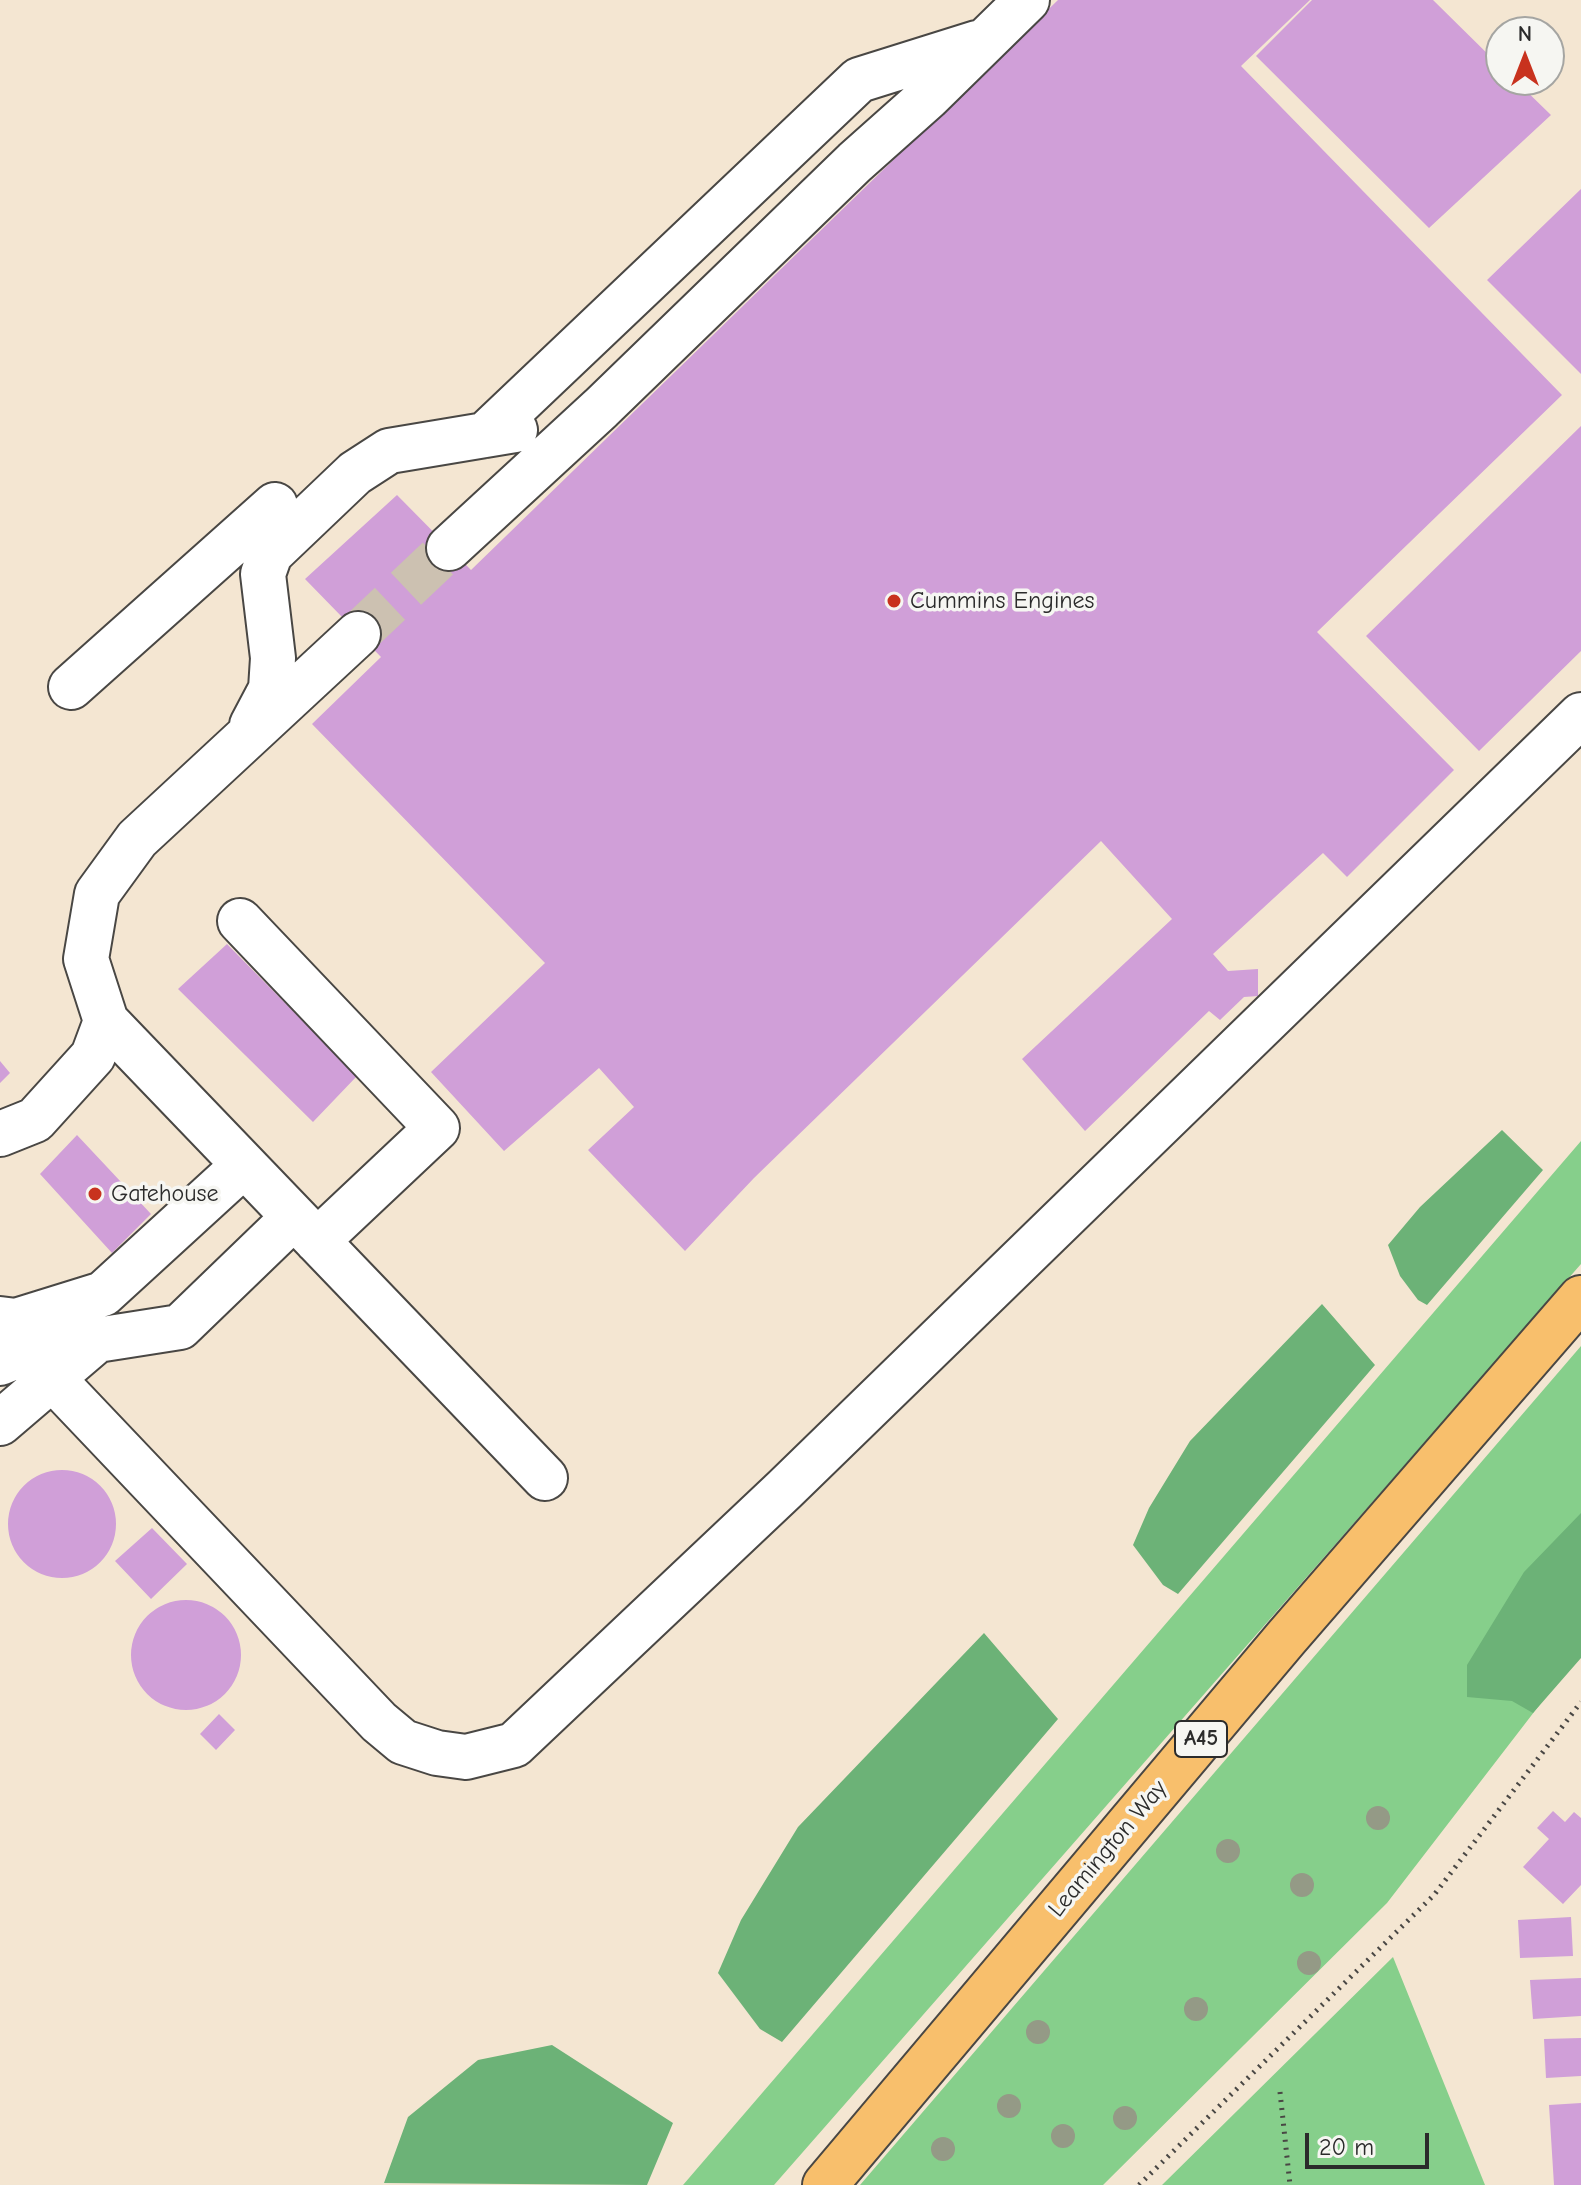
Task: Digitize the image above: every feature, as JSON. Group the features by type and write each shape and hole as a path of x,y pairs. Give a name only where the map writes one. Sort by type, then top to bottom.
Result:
{"highway":[{"name":"Leamington Way","path":"825,2185 1276,1650 1581,1298"}],"lane":[{"path":"449,548 601,408 1027,0"},
{"path":"485,435 859,80 987,40"},
{"path":"71,687 274,504 355,473 389,451 544,425 601,408"},
{"path":"485,435 492,509"},
{"path":"231,752 255,720 271,689 273,658 263,574 270,554 274,504"},
{"path":"358,634 137,839 97,894 86,959 106,1021 545,1478"},
{"path":"0,1319 16,1321 30,1352 368,1711 403,1742 437,1753 466,1757 514,1745 785,1489 1581,715"},
{"path":"30,1352 180,1327 437,1128 240,921"},
{"path":"18,1127 93,1056 106,1021"},
{"path":"0,1423 30,1352 244,1165"}],"path":[{"path":"1139,2185 1434,1895 1581,1702"},
{"path":"1280,2092 1290,2185"}],"green space":[{"path":"1502,1130 1543,1170 1427,1305 1418,1300 1400,1276 1388,1245 1420,1207"},
{"path":"1581,1141 1581,1264 774,2185 683,2185"},
{"path":"1322,1304 1375,1365 1178,1594 1163,1585 1133,1545 1149,1508 1190,1441"},
{"path":"1581,1346 1581,1651 1387,1903 1103,2185 860,2185"},
{"path":"1581,1513 1581,1658 1533,1713 1512,1701 1467,1697 1467,1665 1524,1572"},
{"path":"984,1633 1058,1719 782,2042 760,2029 718,1973 741,1920 798,1827"},
{"path":"1393,1957 1485,2185 1162,2185"},
{"path":"552,2045 673,2123 647,2185 384,2183 408,2117 478,2060"}],"building":[{"name":"Cummins Engines","path":"1058,0 1310,0 1241,66 1562,395 1317,632 1454,770 1347,877 1323,853 1213,954 1228,971 1258,969 1258,996 1244,997 1220,1020 1209,1011 1085,1131 1022,1059 1172,919 1101,841 754,1178 685,1251 588,1150 634,1107 599,1068 504,1151 431,1072 545,963 312,724 381,657 305,579 397,495 471,570"},
{"path":"1312,0 1433,0 1485,51 1485,96 1531,96 1551,115 1429,228 1256,56"},
{"path":"1581,189 1581,374 1487,280"},
{"path":"1581,426 1581,651 1479,751 1366,636"},
{"path":"227,944 357,1076 313,1122 178,989"},
{"path":"0,1061 10,1073 0,1083"},
{"name":"Gatehouse","path":"77,1135 151,1214 112,1253 40,1174"},
{"path":"62,1470 83,1474 100,1486 112,1503 116,1524 112,1545 100,1562 83,1574 62,1578 41,1574 24,1562 12,1545 8,1524 12,1503 24,1486 41,1474"},
{"path":"152,1528 187,1564 151,1599 115,1561"},
{"path":"186,1600 207,1604 225,1616 237,1634 241,1655 237,1676 225,1694 207,1706 186,1710 165,1706 147,1694 135,1676 131,1655 135,1634 147,1616 165,1604"},
{"path":"219,1714 235,1730 216,1750 200,1734"},
{"path":"1553,1811 1565,1822 1574,1812 1581,1818 1581,1885 1563,1904 1523,1867 1549,1839 1537,1828"},
{"path":"1571,1917 1573,1956 1520,1958 1518,1920"},
{"path":"1581,1978 1581,2016 1533,2019 1530,1980"},
{"path":"1581,2038 1581,2076 1546,2078 1544,2039"},
{"path":"1581,2103 1581,2185 1554,2185 1549,2105"}],"tunnel":[{"path":"358,634 449,548"}],"place":[{"name":"Cummins Engines","path":"894,601"},
{"name":"Gatehouse","path":"95,1194"}]}
